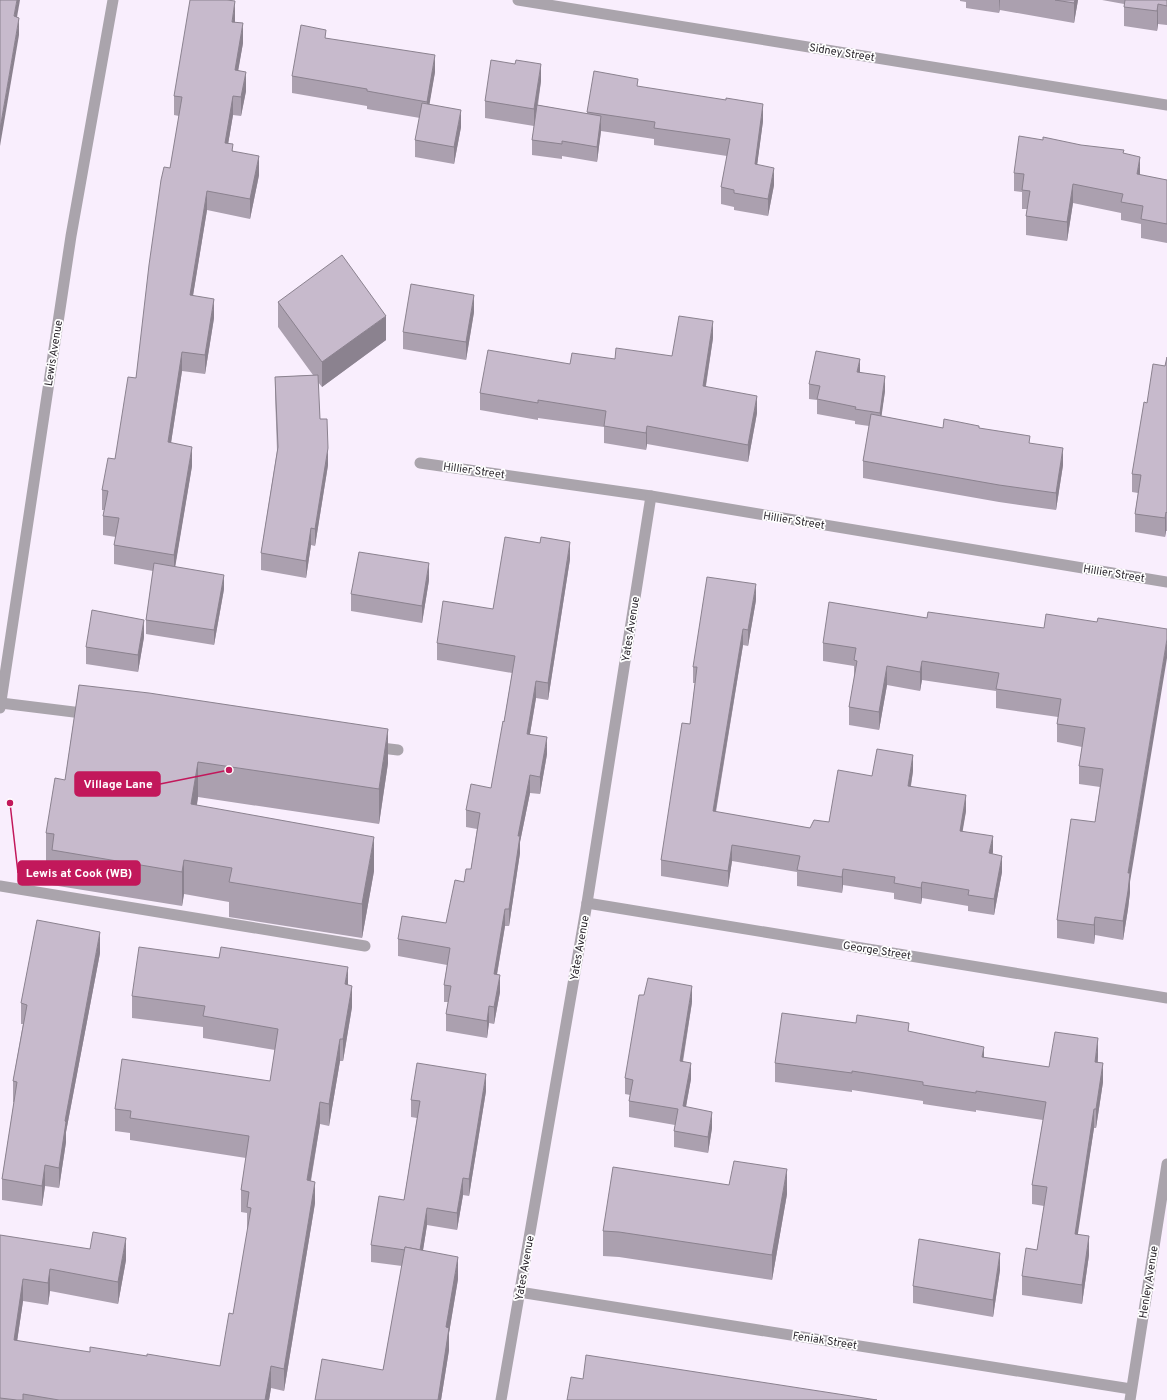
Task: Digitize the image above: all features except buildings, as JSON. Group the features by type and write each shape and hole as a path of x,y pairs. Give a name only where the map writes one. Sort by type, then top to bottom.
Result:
{"street":[{"name":"Lewis Avenue","path":"0,705 71,236 112,0"},
{"name":"Sidney Street","path":"518,0 1167,105"},
{"name":"Hillier Street","path":"420,462 651,496 1167,582"},
{"name":"Yates Avenue","path":"502,1400 519,1292 587,903 651,496"},
{"path":"0,705 104,715"},
{"path":"358,745 398,750"},
{"path":"0,886 365,946"},
{"name":"George Street","path":"587,903 1167,998"},
{"name":"Henley Avenue","path":"1130,1400 1167,1164"},
{"name":"Feniak Street","path":"519,1292 1131,1389"}],"place":[{"name":"Village Lane","path":"229,770"},
{"name":"Lewis at Cook (WB)","path":"10,803"}]}
